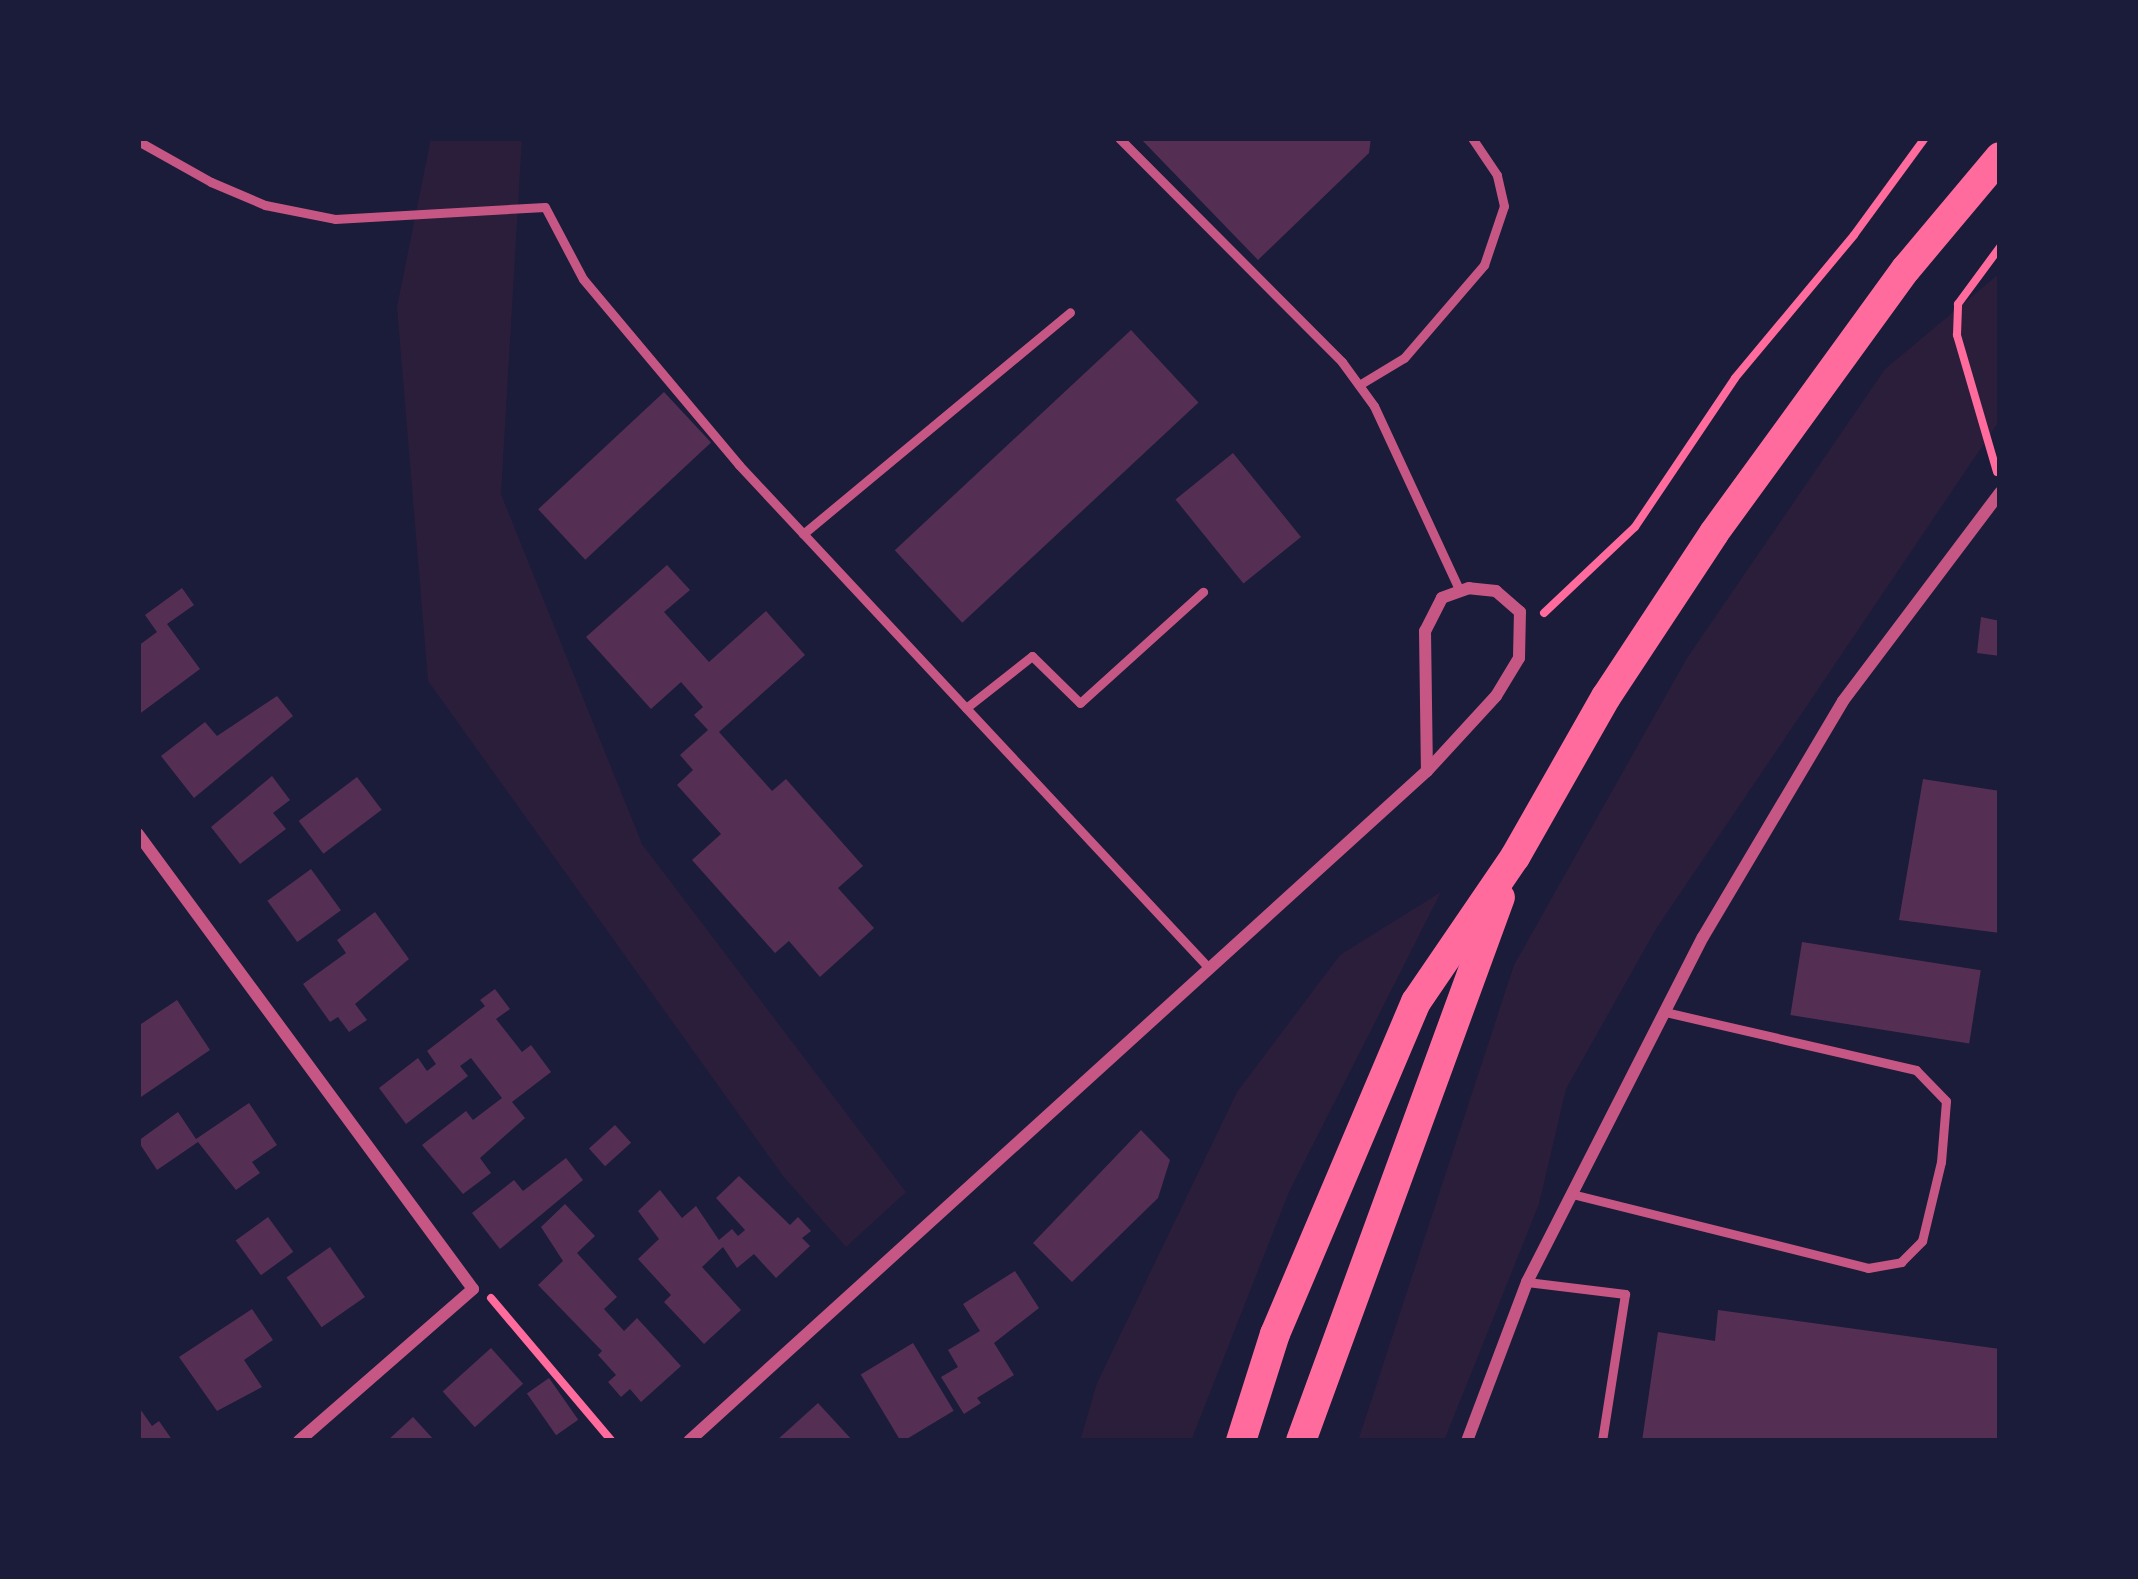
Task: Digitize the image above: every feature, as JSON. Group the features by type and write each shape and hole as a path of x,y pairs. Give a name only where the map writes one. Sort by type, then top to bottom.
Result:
{"main road":[{"path":"1241,1441 1308,1251 1416,1002 1515,857 1606,698 1714,532 1906,269 2000,157"},
{"path":"1300,1441 1515,857"}],"street":[{"path":"1467,1441 1527,1282 1664,1012 1843,700 2000,493"},
{"path":"689,1441 1427,771 1496,696 1520,658 1520,612 1496,591 1460,591 1442,598 1425,632 1427,771"},
{"path":"138,834 473,1289 299,1441"}],"lane":[{"path":"1119,138 1359,385 1460,591"},
{"path":"1359,385 1404,358 1492,250 1504,206 1497,176 1472,138"},
{"path":"138,141 265,205 335,219 545,207 584,279 803,534 1208,967"},
{"path":"803,534 1070,312"},
{"path":"966,708 1032,656 1080,703 1203,592"},
{"path":"1572,1194 1868,1268 1901,1262 1922,1241 1941,1162 1946,1101 1916,1070 1664,1012"},
{"path":"1527,1282 1625,1294 1602,1441"}],"path":[{"path":"1520,658 1540,617 1635,527 1735,378 1854,235 1925,138"},
{"path":"2000,247 1958,304 1957,335 2000,483"},
{"path":"473,1289 496,1301 612,1441"}],"shaded area":[{"path":"431,138 522,138 501,494 642,844 906,1192 846,1247 783,1176 428,681 397,307"},
{"path":"2000,273 2000,420 1656,929 1566,1089 1539,1204 1444,1441 1358,1441 1514,965 1687,658 1885,369"},
{"path":"1441,892 1289,1192 1191,1441 1080,1441 1097,1383 1237,1092 1340,955"}],"building":[{"path":"1140,138 1371,138 1369,153 1258,260"},
{"path":"1131,330 1199,402 962,623 895,550"},
{"path":"664,392 711,442 585,560 538,509"},
{"path":"1233,453 1301,537 1243,584 1175,500"},
{"path":"667,565 690,590 664,612 709,662 766,611 805,655 719,732 772,791 786,779 863,866 838,888 874,928 820,977 789,941 775,953 692,860 721,834 677,785 693,770 680,755 708,730 694,715 703,707 681,682 651,709 586,637"},
{"path":"182,588 194,605 167,624 200,669 138,715 138,646 157,632 145,615"},
{"path":"1981,617 2000,621 2000,656 1977,653"},
{"path":"277,696 293,716 194,798 161,756 205,722 217,736"},
{"path":"272,776 290,800 273,813 286,829 240,864 211,827"},
{"path":"357,777 382,810 323,854 299,821"},
{"path":"1923,779 2000,791 2000,933 1899,920"},
{"path":"311,869 341,910 297,942 267,901"},
{"path":"375,912 409,959 355,1004 367,1020 349,1032 338,1017 330,1022 303,984 346,953 337,940"},
{"path":"1802,942 1981,970 1969,1043 1790,1015"},
{"path":"495,989 510,1009 496,1019 522,1052 531,1045 551,1072 512,1102 525,1118 480,1158 491,1173 463,1194 422,1145 466,1111 473,1120 502,1098 471,1058 460,1066 468,1076 406,1124 379,1088 418,1058 427,1071 436,1064 427,1051 485,1006 480,1000"},
{"path":"177,1000 210,1050 138,1099 138,1026"},
{"path":"249,1103 277,1145 252,1162 260,1173 236,1190 198,1142 157,1170 138,1141 178,1112 196,1139"},
{"path":"615,1125 631,1143 605,1166 589,1148"},
{"path":"1141,1130 1170,1160 1158,1198 1072,1282 1033,1243"},
{"path":"566,1158 583,1180 500,1249 472,1213 514,1180 523,1191"},
{"path":"739,1176 790,1225 798,1217 811,1231 802,1238 810,1246 776,1278 754,1254 737,1268 723,1247 702,1267 741,1310 704,1344 664,1302 671,1295 638,1259 659,1239 638,1211 660,1190 682,1218 696,1206 719,1240 732,1229 738,1236 745,1230 716,1198"},
{"path":"565,1204 595,1236 577,1253 617,1297 604,1309 624,1331 637,1318 681,1366 641,1402 630,1389 621,1397 608,1382 616,1375 598,1355 602,1351 538,1285 563,1261 541,1227"},
{"path":"268,1217 293,1252 261,1275 236,1241"},
{"path":"330,1247 365,1297 322,1327 287,1277"},
{"path":"1015,1271 1039,1308 994,1343 1014,1375 977,1398 981,1403 964,1414 941,1377 958,1367 948,1350 980,1331 963,1304"},
{"path":"252,1309 273,1340 244,1360 262,1387 217,1411 179,1357"},
{"path":"1718,1310 2000,1349 2000,1441 1642,1441 1658,1332 1715,1341"},
{"path":"913,1343 954,1411 901,1441 861,1374"},
{"path":"491,1348 523,1384 475,1427 443,1391"},
{"path":"549,1378 578,1420 556,1435 527,1393"},
{"path":"818,1403 853,1441 776,1441"},
{"path":"138,1406 152,1426 159,1421 173,1441 138,1441"},
{"path":"413,1417 435,1441 387,1441"}]}
